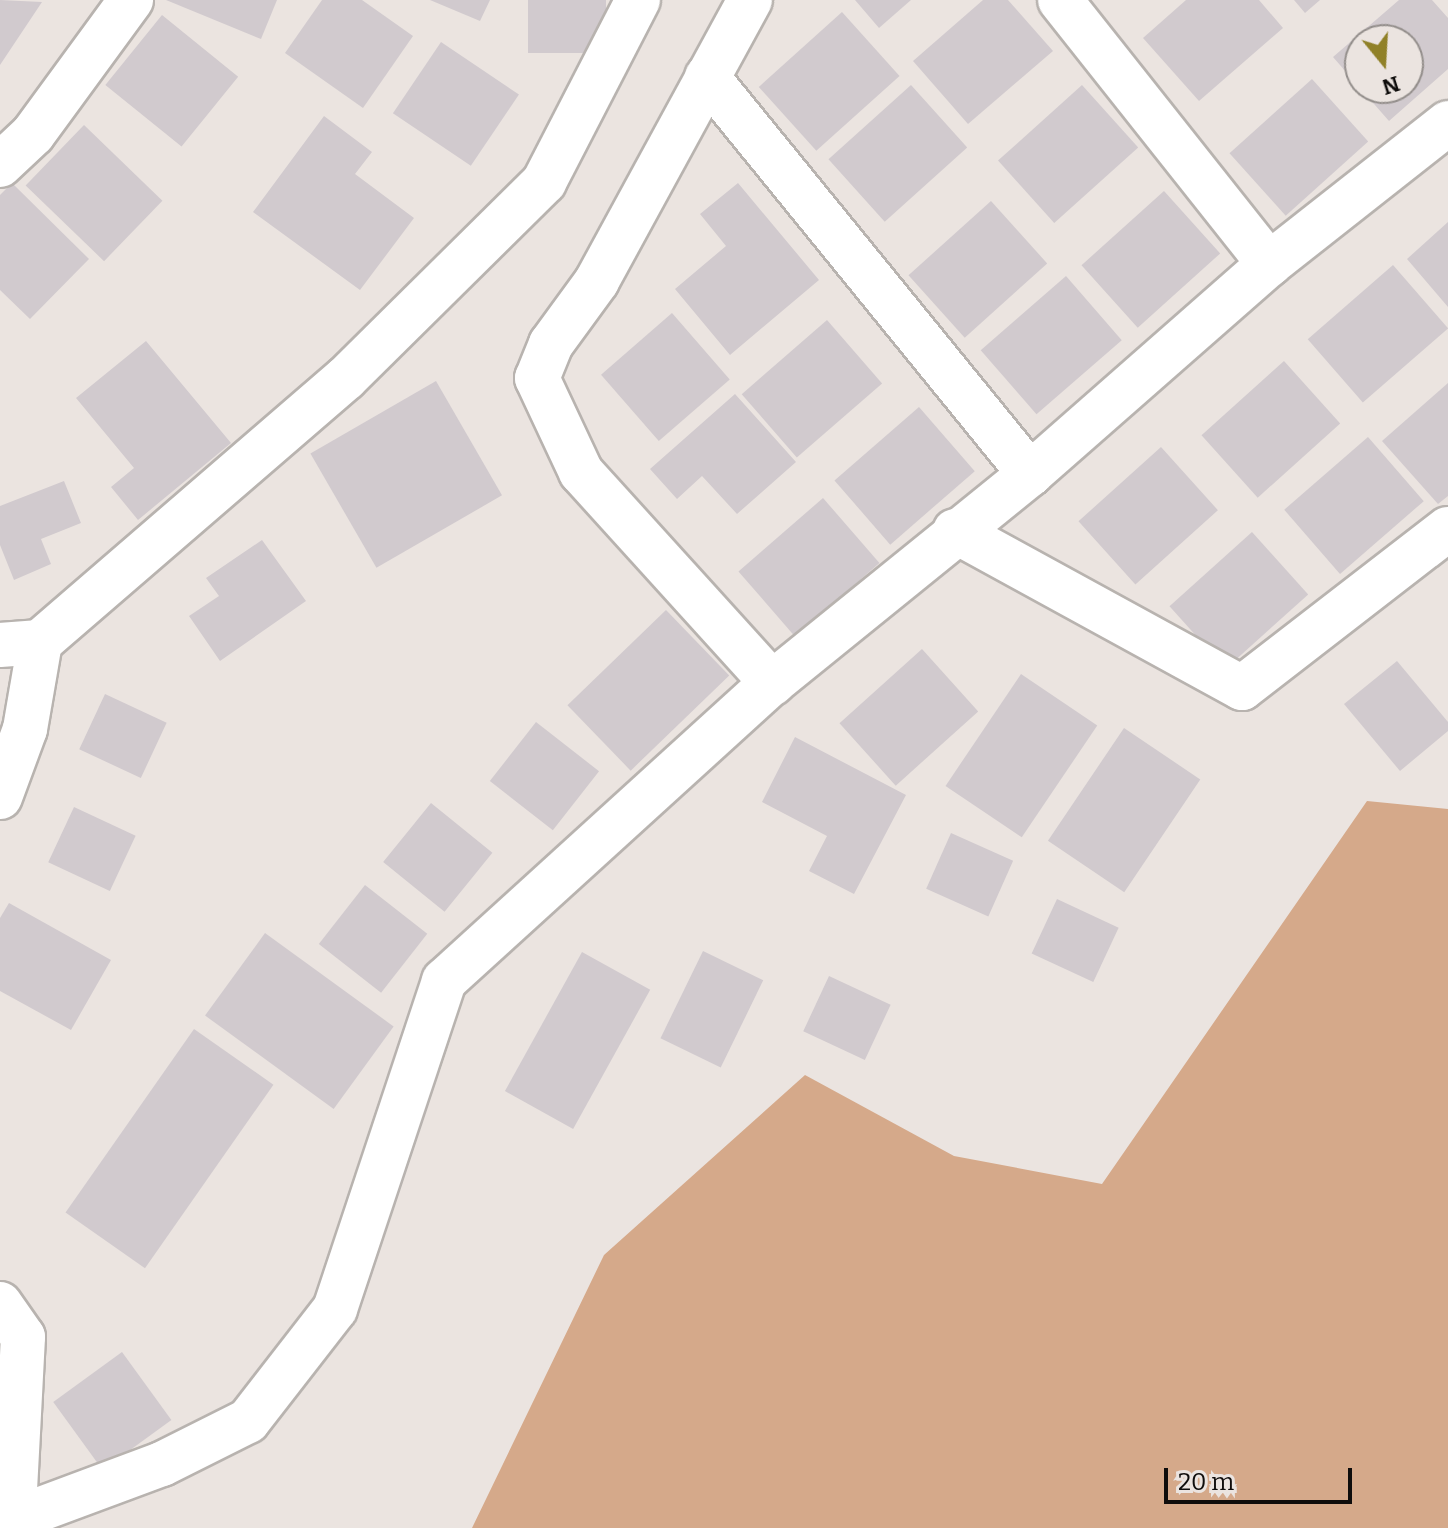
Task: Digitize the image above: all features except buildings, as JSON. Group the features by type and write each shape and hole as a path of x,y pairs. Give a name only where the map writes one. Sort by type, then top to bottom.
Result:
{"street":[{"path":"0,165 33,134 131,0"},
{"path":"0,797 25,729 20,643 346,378 544,182 638,0"},
{"path":"750,0 597,281 551,344 537,378 581,472 772,683"},
{"path":"1060,0 1269,264"},
{"path":"707,77 1030,474"},
{"path":"0,1304 23,1337 9,1522 162,1464 248,1421 335,1309 444,981 772,683 955,531 1030,474 1269,264 1448,123"},
{"path":"955,531 1242,688 1448,529"}],"shaded area":[{"path":"1367,801 1448,809 1448,1528 472,1528 604,1255 805,1075 954,1156 1102,1184"}]}
